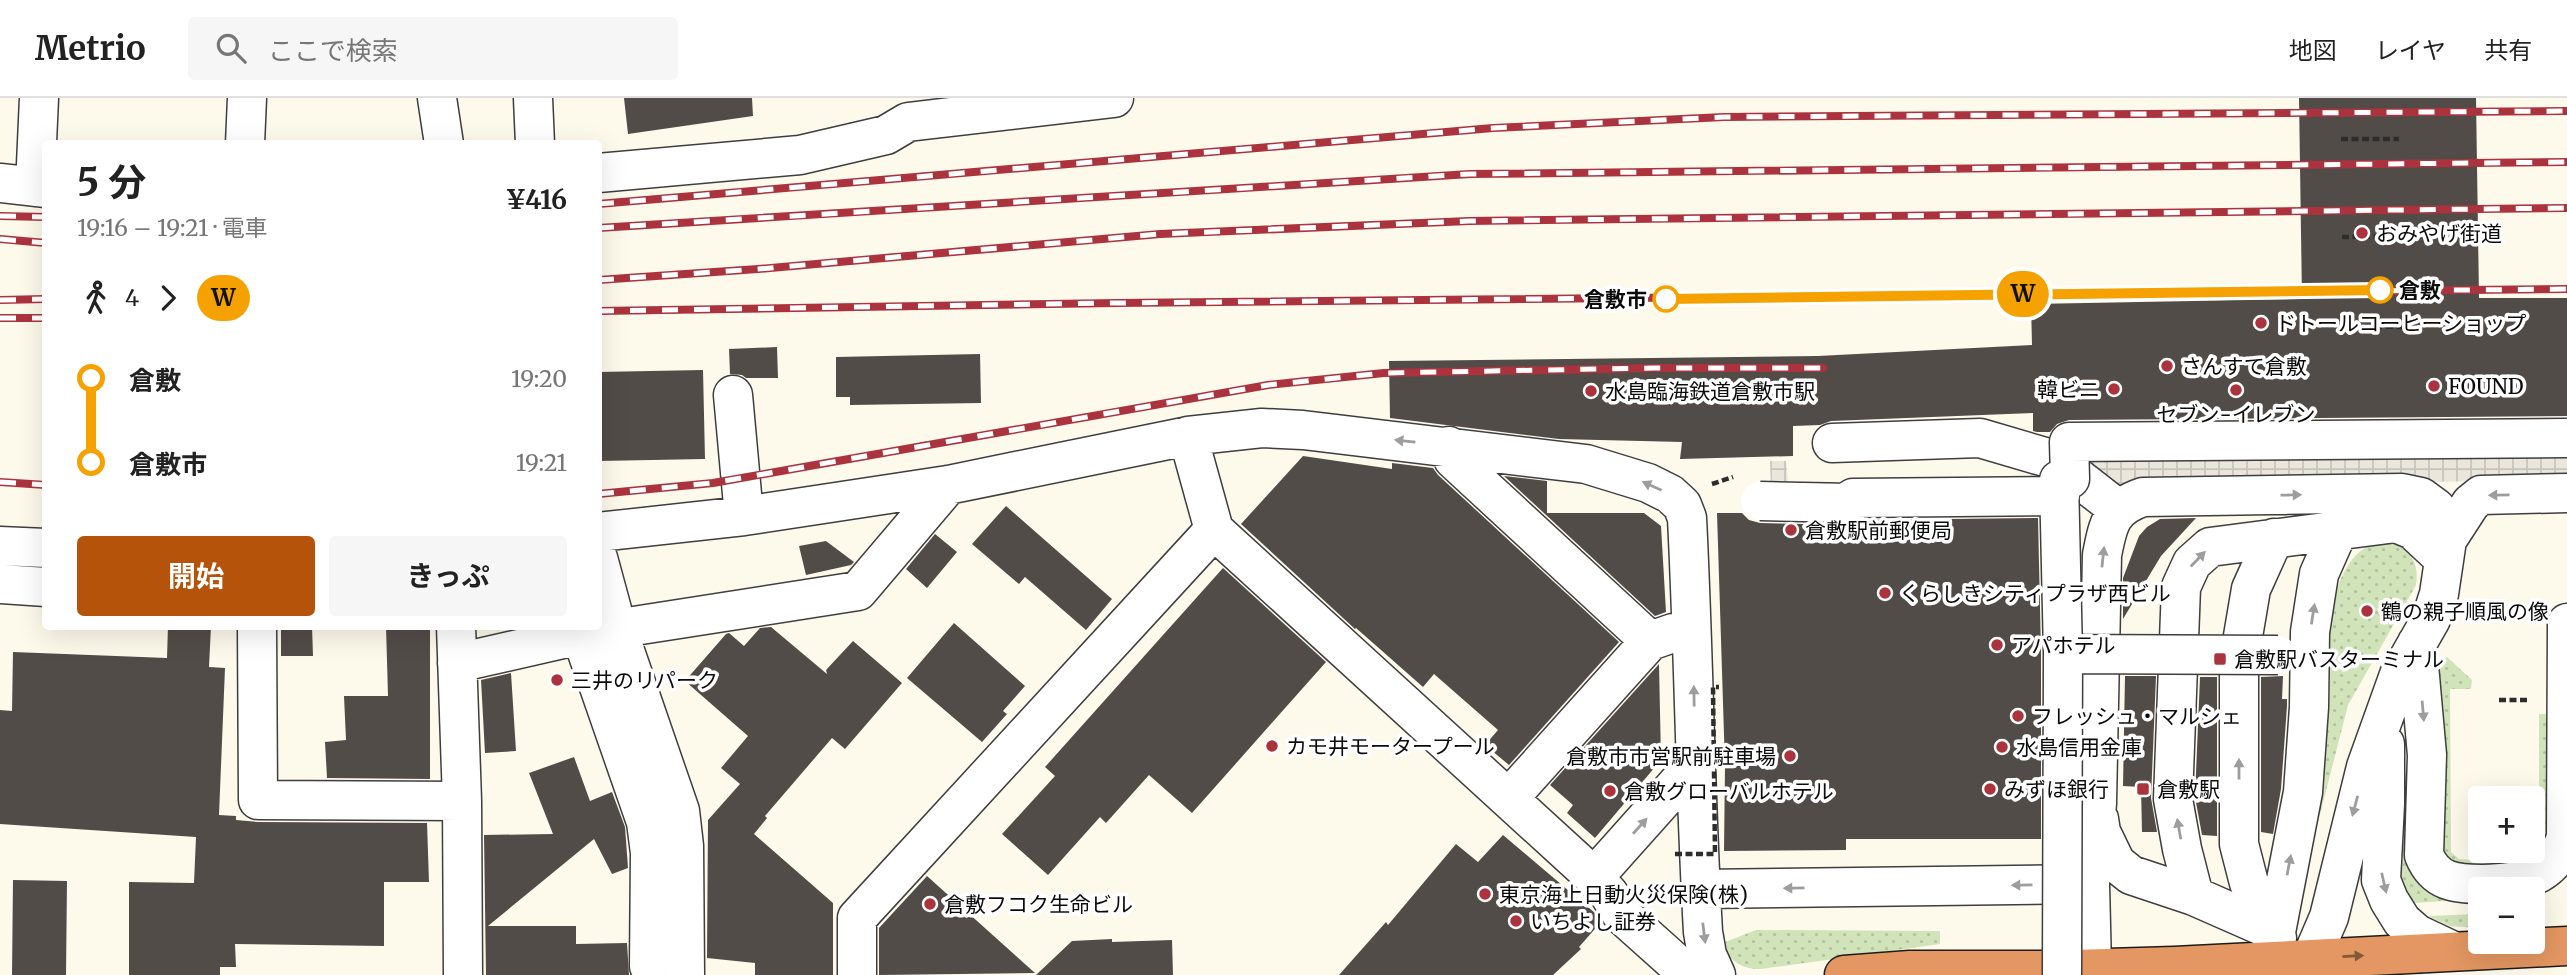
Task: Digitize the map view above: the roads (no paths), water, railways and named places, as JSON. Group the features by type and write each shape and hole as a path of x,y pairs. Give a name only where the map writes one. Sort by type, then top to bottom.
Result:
{"highway":[{"path":"1844,975 1910,970 2077,972 2451,950 2567,946"}],"street":[{"path":"27,186 39,98"},
{"path":"245,140 247,98"},
{"path":"437,98 443,140"},
{"path":"533,98 535,140"},
{"path":"602,173 800,155 886,135 908,122 1114,98"},
{"path":"733,395 744,516"},
{"path":"602,531 744,516 948,485 1188,436 1262,428 1449,446 1586,464 1648,483 1670,494 1682,505 1687,518 1701,889 1707,955 1716,975"},
{"path":"2077,972 2063,654 2059,480 2070,479 2069,442 2347,434 2567,438"},
{"path":"1188,436 1214,530 1602,885 1622,915 1689,975"},
{"path":"1832,443 1980,439 2054,460 2118,509"},
{"path":"1449,446 1452,459 1650,641"},
{"path":"463,975 462,801 456,645 599,632 858,591 948,485"},
{"path":"2077,972 2090,884 2097,803 2102,555 2108,524 2118,509 2143,497 2402,493 2421,497 2436,508 2444,522 2445,550 2439,594 2431,619 2399,675 2365,767 2329,917 2290,960"},
{"path":"2445,550 2471,503 2481,495 2567,493"},
{"path":"1760,501 1852,503 1853,498 2060,496"},
{"path":"2194,896 2173,799 2181,587 2192,563 2210,547 2396,523 2445,550"},
{"path":"857,975 857,918 1214,530"},
{"path":"2290,960 2309,707 2312,621 2319,574 2337,531"},
{"path":"2274,538 2251,589 2239,660 2239,844 2249,883 2290,960"},
{"path":"0,546 42,548"},
{"path":"0,584 42,587"},
{"path":"2417,643 2427,755 2424,855 2428,866 2438,877 2452,883 2514,883 2538,874 2554,860 2563,848 2566,837 2567,623"},
{"path":"1509,798 1650,641 1693,629"},
{"path":"257,630 258,800 462,801"},
{"path":"599,632 646,822 650,853 649,966"},
{"path":"599,632 680,811 684,846 685,975"},
{"path":"2063,654 2278,656"},
{"path":"2385,717 2385,804 2381,880 2402,921 2417,934 2451,950"},
{"path":"1602,885 1695,764"},
{"path":"2097,803 2101,832 2116,863 2131,874 2194,896 2290,960"},
{"path":"1602,885 1668,834 1698,816"},
{"path":"1701,889 2090,884"}],"railway":[{"path":"602,204 1493,128 1724,117 2567,111"},
{"path":"602,228 1470,174 2567,162"},
{"path":"602,280 1160,234 1469,221 2567,208"},
{"path":"0,216 42,217"},
{"path":"0,239 42,243"},
{"path":"602,311 1117,303 2567,289"},
{"path":"0,300 42,299"},
{"path":"0,318 42,318"},
{"path":"602,494 713,483 1268,385 1384,373 1823,368"},
{"path":"0,482 42,485"}],"train":[{"name":"W","path":"1666,299 2380,290"}],"place":[{"name":"おみやげ街道","path":"2362,233"},
{"name":"倉敷","path":"2380,290"},
{"name":"倉敷市","path":"1666,299"},
{"name":"ドトールコーヒーショップ","path":"2261,323"},
{"name":"さんすて倉敷","path":"2167,366"},
{"name":"FOUND","path":"2434,386"},
{"name":"韓ビニ","path":"2114,389"},
{"name":"セブン-イレブン","path":"2236,390"},
{"name":"水島臨海鉄道倉敷市駅","path":"1591,391"},
{"name":"倉敷駅前郵便局","path":"1791,530"},
{"name":"くらしきシティプラザ西ビル","path":"1885,593"},
{"name":"鶴の親子順風の像","path":"2367,611"},
{"name":"アパホテル","path":"1997,645"},
{"name":"倉敷駅バスターミナル","path":"2220,659"},
{"name":"三井のリパーク","path":"557,680"},
{"name":"フレッシュ・マルシェ","path":"2018,716"},
{"name":"カモ井モータープール","path":"1272,746"},
{"name":"水島信用金庫","path":"2002,747"},
{"name":"倉敷市市営駅前駐車場","path":"1790,756"},
{"name":"みずほ銀行","path":"1990,789"},
{"name":"倉敷駅","path":"2143,789"},
{"name":"倉敷グローバルホテル","path":"1610,791"},
{"name":"東京海上日動火災保険(株)","path":"1485,894"},
{"name":"倉敷フコク生命ビル","path":"930,904"},
{"name":"いちよし証券","path":"1516,921"}]}
